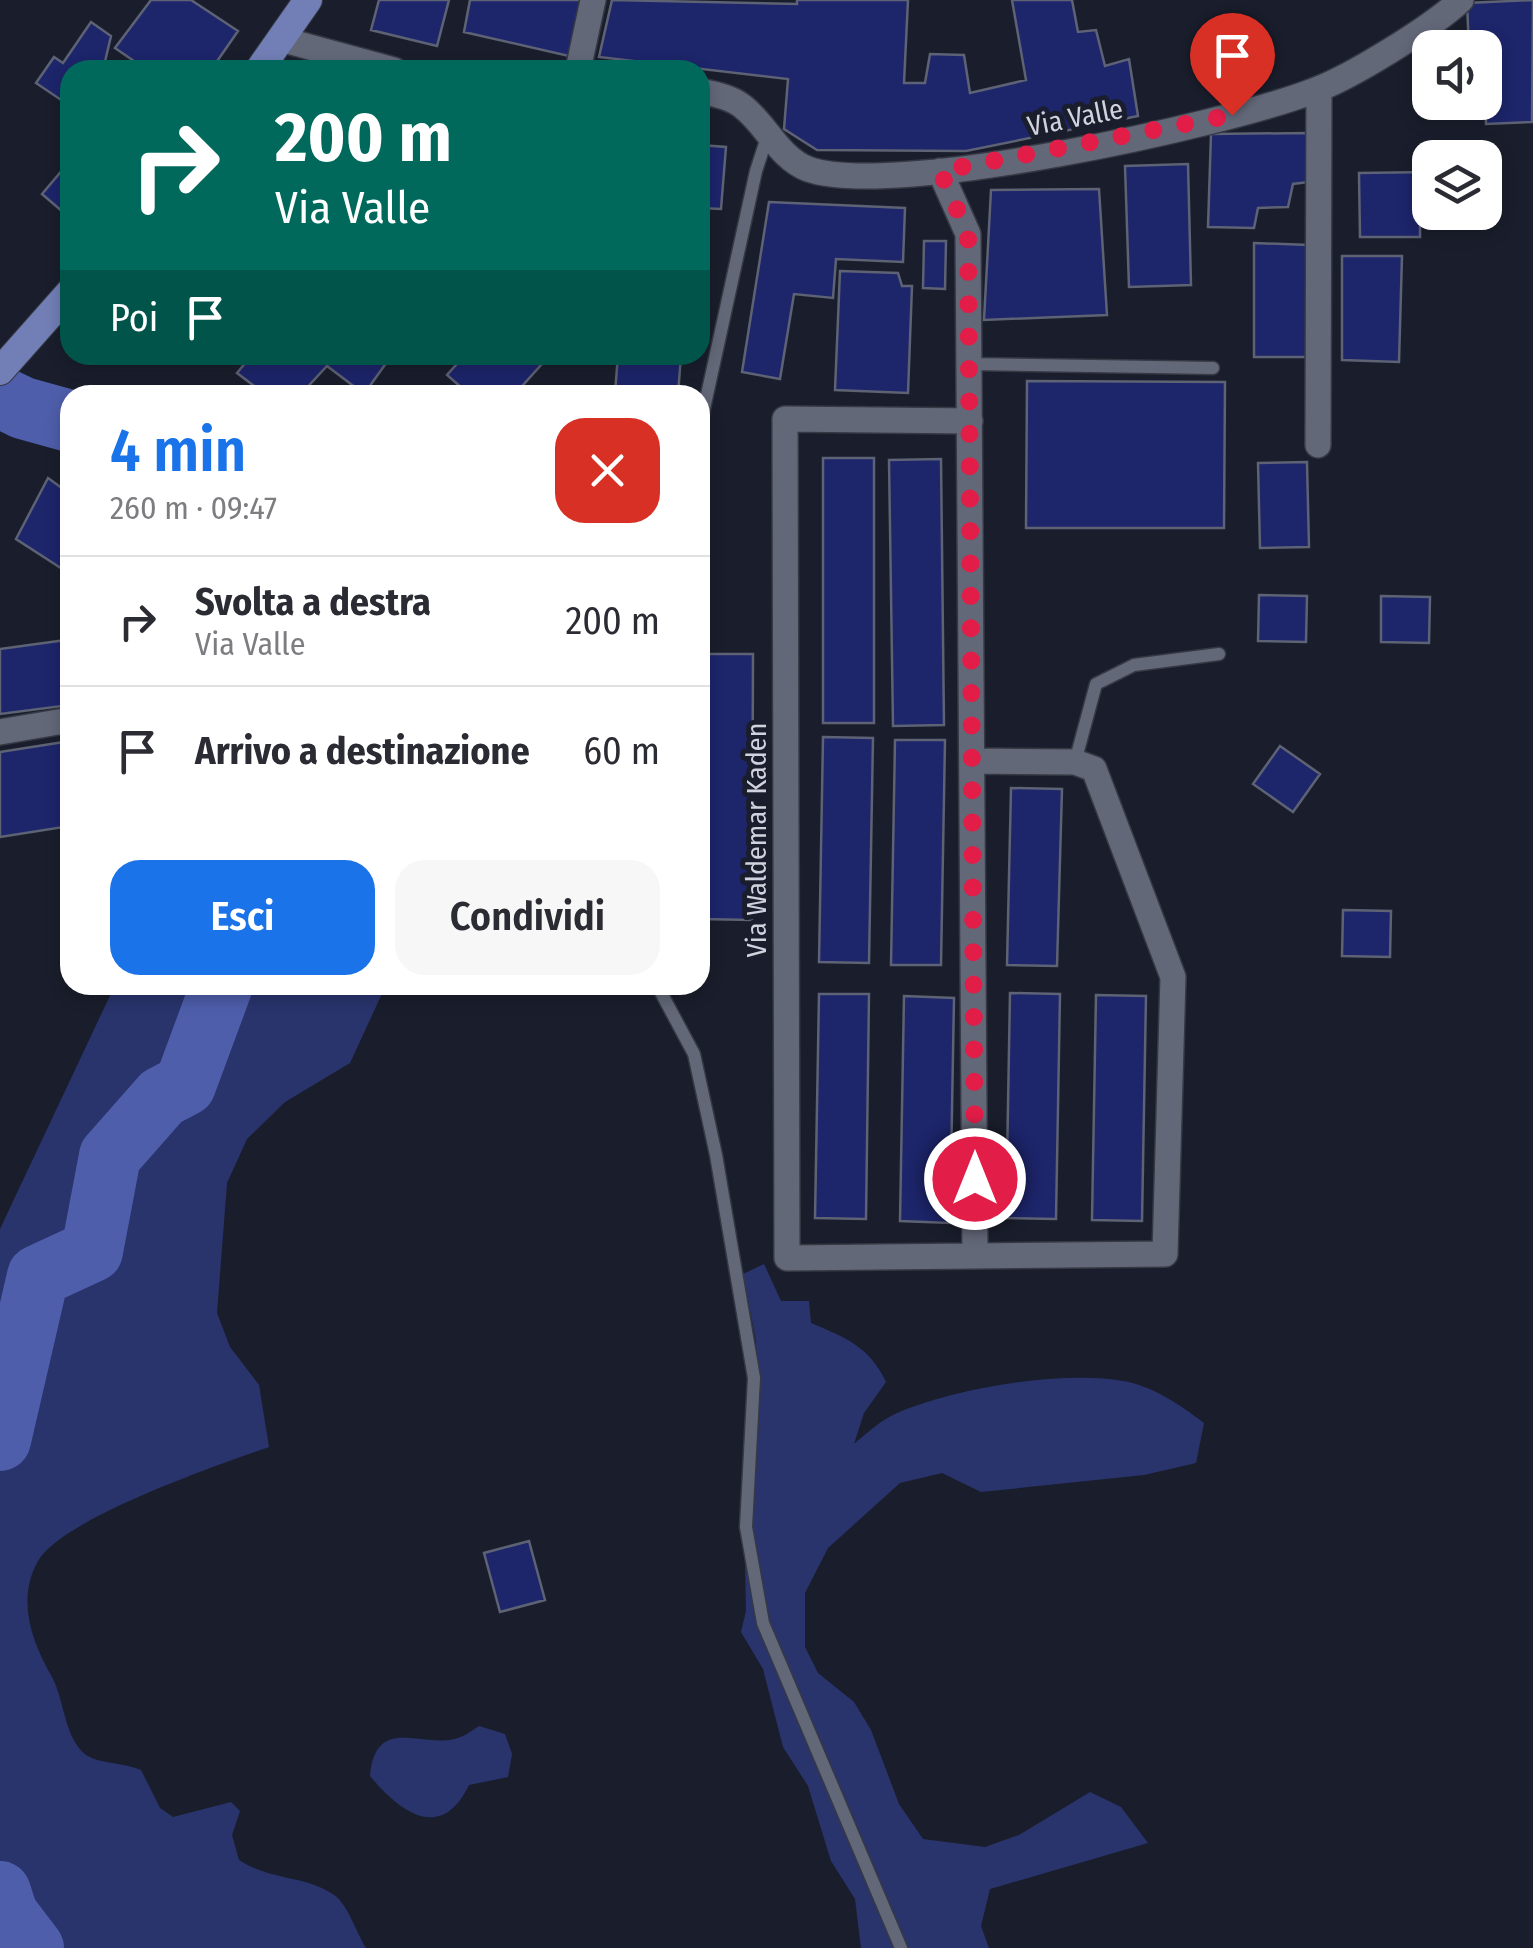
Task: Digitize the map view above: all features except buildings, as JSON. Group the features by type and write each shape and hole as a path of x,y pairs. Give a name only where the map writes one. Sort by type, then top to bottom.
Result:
{"main road":[{"path":"267,60 308,0"},
{"path":"6,364 60,303"}],"street":[{"path":"580,60 593,0"},
{"name":"Via Valle","path":"710,95 742,106 805,168 836,174 940,171 1216,119 1318,90 1461,0"},
{"path":"284,40 357,60"},
{"path":"1318,90 1318,445"},
{"path":"940,171 968,234 975,1255"},
{"name":"Via Waldemar Kaden","path":"970,422 785,419 786,1258 1165,1254 1173,977 1094,769 1075,762"},
{"path":"0,732 60,722"},
{"path":"974,761 1075,762"}],"lane":[{"path":"709,385 756,171 768,134"},
{"path":"969,364 1213,368"},
{"path":"1075,762 1096,684 1134,666 1219,654"},
{"path":"663,995 694,1054 716,1155 754,1378 746,1527 762,1623 901,1948"}],"shaded area":[{"path":"110,995 381,995 350,1063 285,1102 247,1139 227,1183 217,1313 230,1347 259,1385 269,1447 144,1495 77,1528 53,1544 38,1561 31,1576 27,1606 38,1650 57,1687 78,1747 97,1760 141,1770 160,1808 173,1817 231,1802 240,1811 232,1835 239,1860 334,1895 366,1948 0,1948 0,1229"},
{"path":"764,1264 781,1301 809,1301 811,1323 864,1351 886,1382 864,1413 854,1444 885,1419 921,1404 978,1389 1070,1378 1123,1381 1145,1387 1204,1423 1196,1463 1144,1475 981,1492 942,1473 900,1483 828,1548 805,1593 805,1647 818,1673 854,1702 871,1730 899,1804 923,1839 985,1847 1019,1835 1090,1792 1121,1807 1148,1843 990,1889 981,1926 989,1948 861,1948 855,1899 831,1861 808,1786 783,1747 763,1669 741,1632 746,1611 743,1466 757,1402 756,1341 743,1274"},
{"path":"479,1726 505,1734 512,1754 508,1777 469,1785 446,1813 420,1816 407,1810 370,1776 374,1757 381,1745 391,1739 444,1740 461,1737"}],"waterway":[{"path":"0,397 60,418"},
{"path":"0,1440 38,1276 92,1251 110,1156 162,1097 185,1085 218,995"},
{"path":"0,1892 7,1914 33,1948"}],"route":[{"path":"975,1179 968,234 940,171 1232,115"}]}
